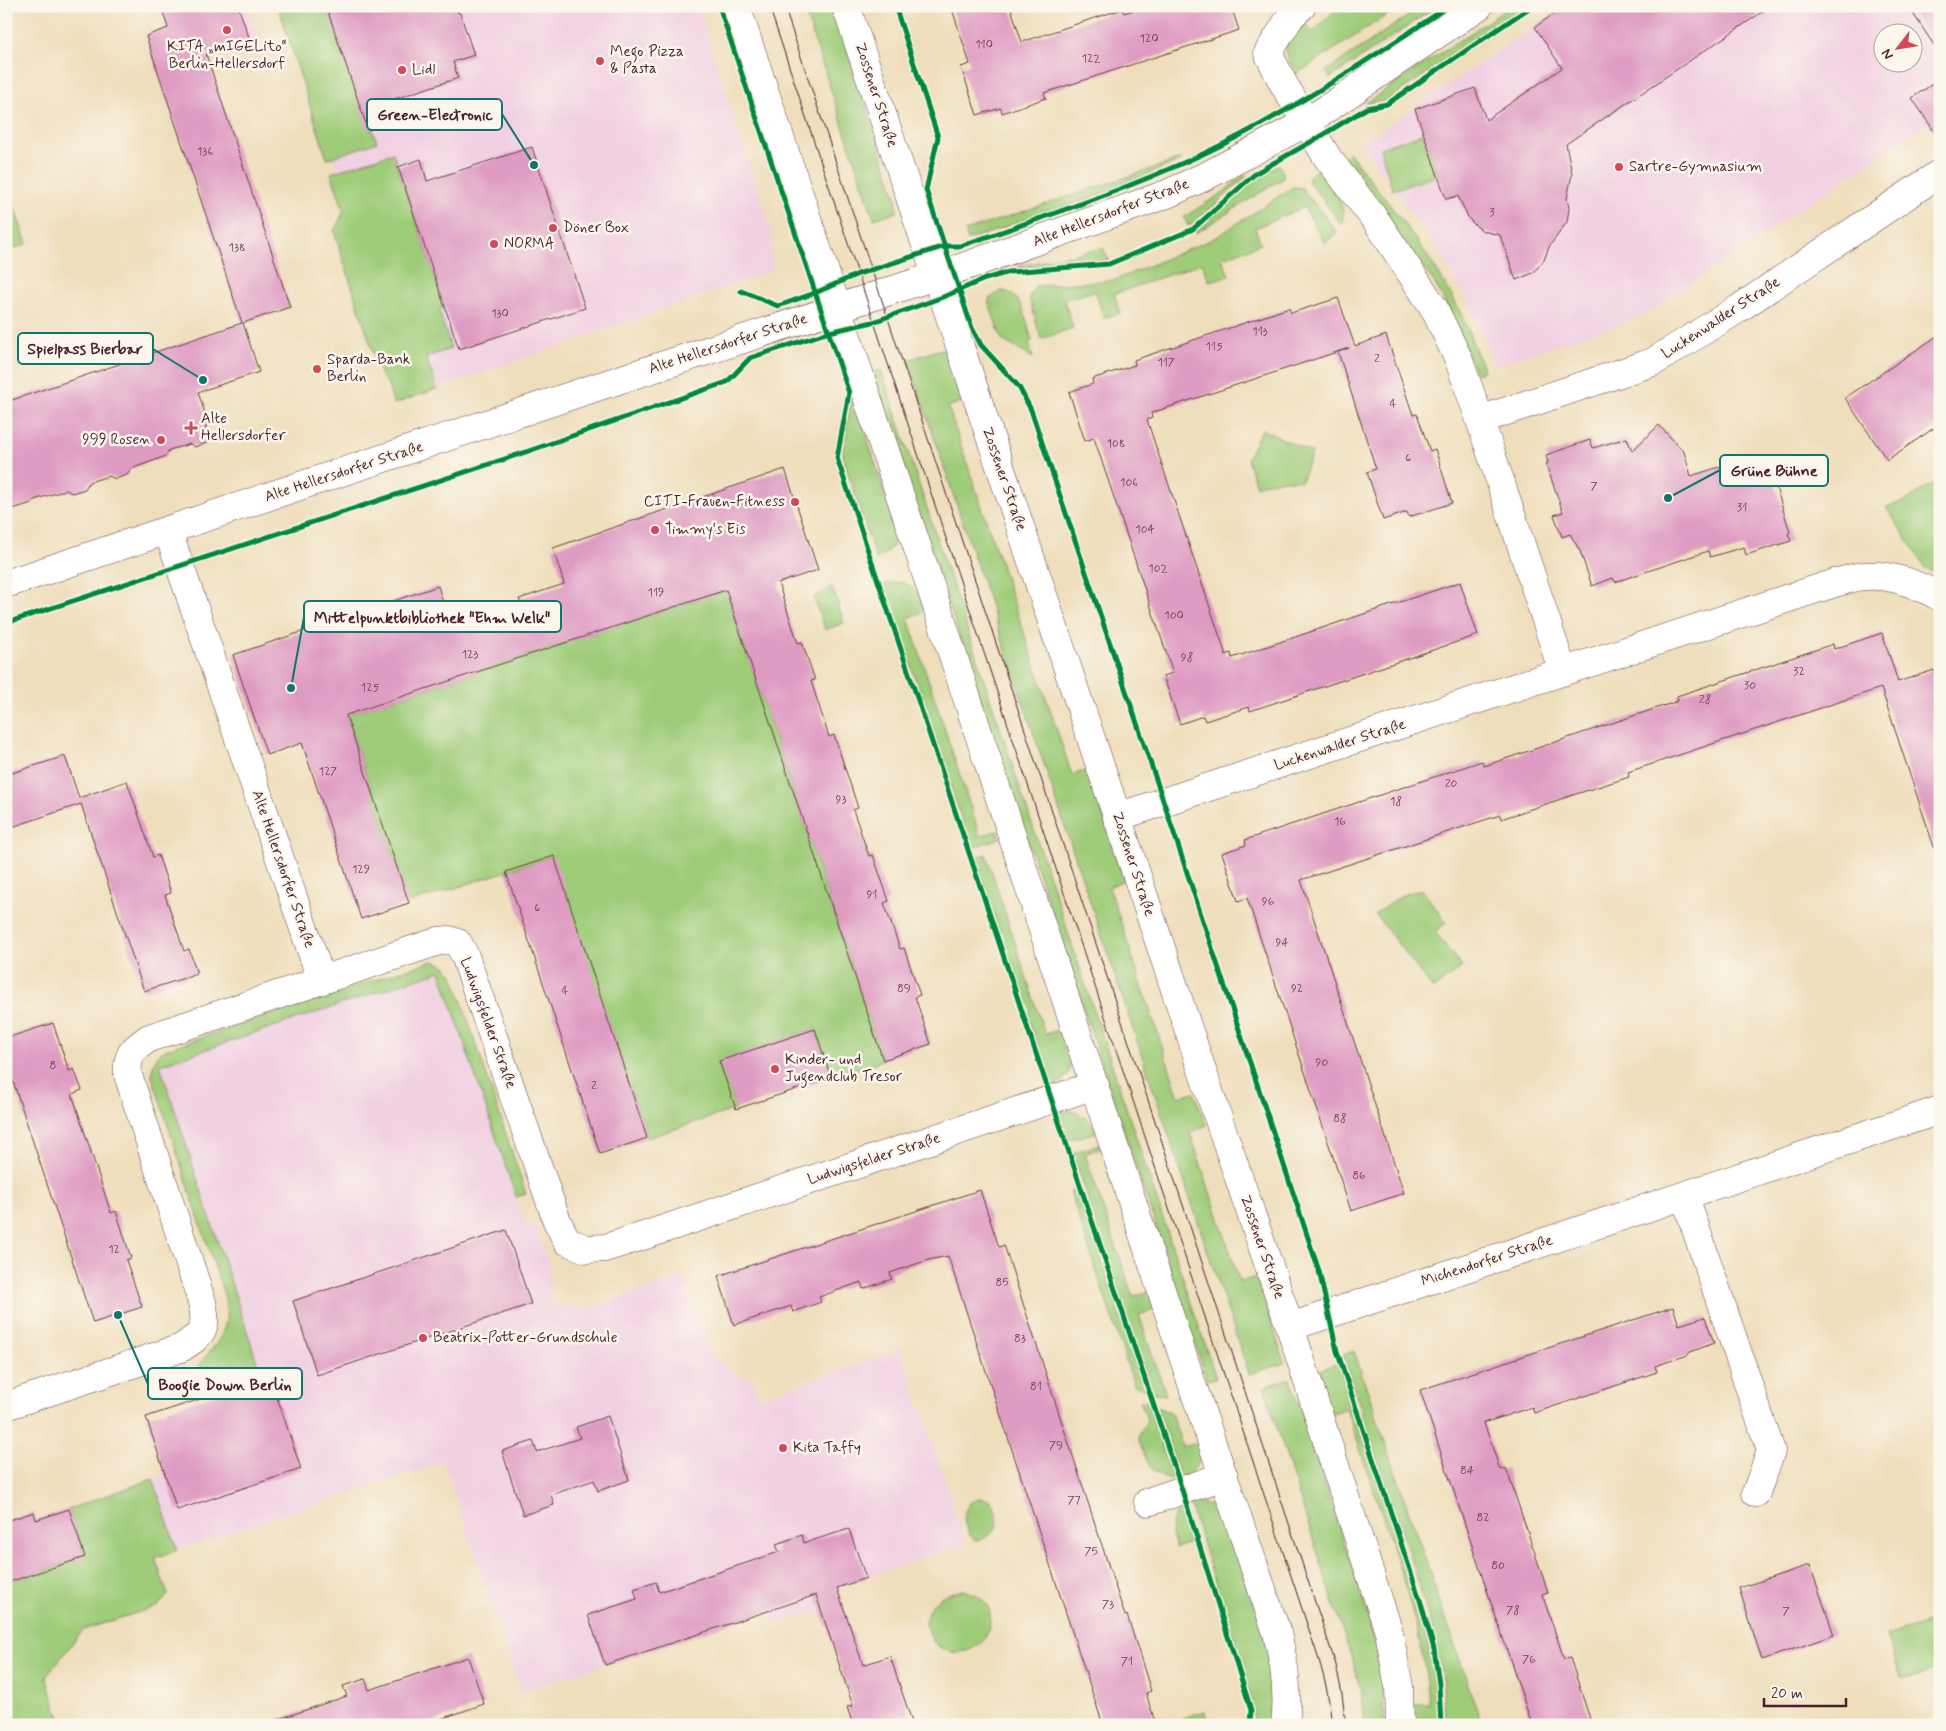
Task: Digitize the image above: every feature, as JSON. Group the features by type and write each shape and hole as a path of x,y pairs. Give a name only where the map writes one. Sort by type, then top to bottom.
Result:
{"street":[{"path":"736,6 920,555 1282,1652 1286,1670 1288,1702 1285,1725"},
{"name":"Zossener Straße","path":"846,6 1117,818 1290,1327 1389,1632 1399,1687 1400,1725"},
{"path":"1302,6 1291,16 1268,53 1283,83 1327,157 1376,222 1434,308 1458,358 1563,672"},
{"name":"Alte Hellersdorfer Straße","path":"6,584 935,276 1167,194 1208,175 1307,122 1479,6"},
{"name":"Luckenwalder Straße","path":"1480,420 1653,362 1738,309 1940,173"},
{"name":"Alte Hellersdorfer Straße","path":"168,531 321,979"},
{"name":"Luckenwalder Straße","path":"1117,818 1838,582 1864,576 1892,577 1921,586 1940,597"},
{"name":"Ludwigsfelder Straße","path":"6,1406 181,1348 197,1337 206,1320 202,1302 128,1075 127,1063 136,1048 149,1038 439,941 449,940 458,943 466,956 557,1221 567,1241 586,1249 605,1248 634,1239 1095,1086"},
{"name":"Michendorfer Straße","path":"1290,1327 1685,1197 1940,1110"},
{"path":"1685,1197 1771,1451 1756,1493"},
{"path":"1148,1502 1224,1476"}],"shaded area":[{"name":"KITA „mIGELito“ Berlin-Hellersdorf","path":"161,6 248,6 260,43 231,52 229,46 170,33"},
{"path":"283,6 697,6 772,233 771,271 412,398"},
{"name":"Sartre-Gymnasium","path":"1565,6 1940,6 1940,114 1643,316 1494,366 1481,330 1464,294 1435,245 1360,144"},
{"name":"Beatrix-Potter-Grundschule","path":"440,971 525,1227 536,1226 550,1266 550,1304 586,1309 681,1277 686,1282 708,1347 713,1356 726,1367 742,1376 752,1378 758,1398 901,1350 966,1544 818,1594 822,1609 775,1624 770,1610 521,1692 444,1462 177,1550 153,1479 165,1475 146,1417 263,1378 159,1065"}],"green space":[{"path":"278,6 326,6 377,142 327,159"},
{"path":"803,6 833,6 896,197 897,212 874,219"},
{"path":"1339,6 1401,6 1295,75 1286,52 1286,46 1291,35 1301,20 1313,32"},
{"path":"1423,6 1438,6 1330,78 1326,71"},
{"path":"1511,6 1526,6 1386,101 1366,103"},
{"path":"1424,133 1437,176 1393,190 1380,148"},
{"path":"1349,152 1404,224 1443,280 1462,317 1484,371 1476,374 1443,298 1434,282 1343,158"},
{"path":"393,153 445,307 439,310 451,349 426,357 437,389 394,404 387,383 380,374 334,231 344,211 331,173"},
{"path":"1181,159 1096,196 968,240 965,231"},
{"path":"1279,165 1284,174 1282,179 1196,233 1255,178"},
{"path":"1318,169 1333,188 1340,201 1343,216 1342,225 1309,182 1310,176"},
{"path":"1244,175 1246,177 1193,224 1188,226 1184,217 1221,194"},
{"path":"6,183 27,244 6,251"},
{"path":"1293,187 1302,188 1337,232 1325,243 1304,207 1255,228 1261,244 1222,258 1229,276 1209,281 1202,263 1114,294 1120,313 1104,318 1095,291 1064,300 1073,328 1041,339 1029,297 1036,286 1115,280 1215,238"},
{"path":"1103,248 1109,260 1020,268 1019,266"},
{"path":"1001,291 1008,292 1014,297 1023,310 1032,341 1029,343 1033,358 1002,340 989,304 989,299"},
{"path":"945,348 964,401 948,407 1072,775 1088,770 1124,880 1109,887 1179,1097 1194,1092 1206,1126 1190,1132 1240,1282 1256,1277 1285,1363 1249,1374 908,360"},
{"path":"881,370 1216,1378 1207,1380 872,373"},
{"path":"852,394 895,525 895,538 892,546 876,559 844,460 843,451"},
{"path":"1262,429 1312,453 1301,481 1278,480 1256,486 1247,459"},
{"path":"1940,479 1940,575 1926,568 1886,507 1904,502"},
{"path":"905,583 916,592 925,611 908,618 980,836 997,831 1000,838 971,848 884,584"},
{"path":"832,586 844,623 825,630 814,598"},
{"path":"726,590 883,1060 831,1078 815,1029 720,1061 736,1109 647,1138 553,856 409,903 346,715"},
{"path":"986,854 1045,1034 1063,1029 1068,1046 1071,1062 1070,1070 1067,1076 1051,1087 975,858"},
{"path":"1422,889 1446,923 1435,932 1462,967 1433,989 1375,914 1402,895"},
{"path":"432,961 444,966 453,975 526,1194 516,1197 440,971 160,1065 259,1368 236,1372 220,1372 205,1369 198,1365 212,1350 221,1335 226,1318 225,1298 152,1077 155,1060 167,1049"},
{"path":"1067,1110 1085,1117 1097,1132 1068,1140 1058,1111"},
{"path":"1102,1143 1103,1147 1085,1154 1133,1297 1150,1291 1156,1309 1139,1315 1166,1395 1151,1392 1073,1153"},
{"path":"1078,1189 1144,1389 1134,1385 1070,1191"},
{"path":"1354,1351 1482,1725 1445,1725 1443,1684 1432,1629 1415,1571 1343,1355"},
{"path":"1338,1363 1400,1547 1422,1622 1433,1673 1438,1725 1411,1725 1411,1704 1429,1704 1420,1643 1398,1565 1346,1408 1329,1414 1315,1372"},
{"path":"1290,1378 1372,1630 1381,1677 1384,1725 1365,1725 1361,1688 1264,1387"},
{"path":"1140,1401 1147,1401 1173,1479 1159,1475 1146,1458 1138,1437 1147,1420"},
{"path":"1157,1407 1171,1413 1183,1447 1201,1441 1201,1454 1198,1464 1181,1479"},
{"path":"153,1479 177,1550 155,1558 168,1595 158,1606 83,1630 46,1677 62,1725 6,1725 6,1583 85,1557 69,1509"},
{"path":"979,1498 990,1500 997,1514 997,1520 996,1526 990,1535 976,1541 967,1530 964,1518 968,1506"},
{"path":"1189,1502 1209,1506 1221,1514 1251,1594 1266,1646 1270,1672 1269,1725 1255,1725 1246,1676"},
{"path":"1182,1506 1193,1542 1176,1548 1171,1530 1173,1521"},
{"path":"963,1590 977,1595 989,1606 988,1632 979,1644 963,1652 948,1651 936,1644 929,1633 926,1620 930,1607 942,1596"},
{"path":"1940,1618 1940,1668 1902,1680 1887,1635"},
{"path":"1205,1711 1208,1725 1179,1725 1182,1718"}],"building":[{"path":"161,6 238,6 250,40 206,54 290,307 243,323 259,372 198,392 208,423 205,429 209,442 195,447 190,444 169,450 166,456 131,469 127,475 115,479 109,476 89,482 85,489 72,493 66,490 6,511 6,402 242,323 146,36 168,28"},
{"name":"Lidl","path":"326,6 456,6 474,55 453,62 458,78 391,100 397,120 368,130"},
{"path":"951,6 1010,6 1022,42 1122,9 1124,13 1146,6 1231,6 1239,30 1044,93 1046,98 1002,113 1001,108 977,115 961,67 970,64"},
{"path":"1565,6 1771,6 1566,144 1572,174 1567,199 1569,208 1567,222 1549,247 1544,260 1533,273 1516,280 1500,235 1483,231 1475,225 1469,219 1458,196 1446,199 1415,109 1475,88 1486,120 1562,68 1535,27"},
{"path":"1908,6 1940,6 1940,54 1924,30 1924,22 1919,22"},
{"path":"1940,79 1940,140 1912,98"},
{"name":"NORMA","path":"532,147 585,308 459,349 398,167 421,159 427,181"},
{"path":"1338,298 1355,346 1386,335 1413,415 1417,414 1430,451 1435,449 1452,503 1409,517 1407,512 1383,520 1367,472 1376,469 1338,352 1349,348 1151,413 1152,418 1147,420 1226,655 1231,653 1232,658 1460,582 1478,635 1250,711 1249,707 1205,721 1203,716 1180,724 1163,676 1173,673 1094,438 1085,441 1069,392 1093,384 1092,379 1135,365 1134,360 1289,308 1291,313"},
{"path":"1940,334 1940,424 1887,460 1845,398"},
{"path":"1659,425 1684,452 1691,476 1738,461 1741,468 1774,459 1781,482 1775,484 1791,541 1746,555 1744,547 1710,557 1708,551 1615,582 1613,578 1592,586 1580,551 1570,534 1562,537 1554,515 1563,512 1546,464 1548,463 1546,455 1590,440 1593,448 1627,438 1632,451"},
{"path":"785,469 818,570 778,583 798,643 802,642 815,680 811,681 829,737 834,735 842,759 858,808 853,810 869,856 873,855 889,901 884,903 900,949 904,948 920,995 915,997 931,1044 883,1060 726,590 346,715 409,903 361,919 302,743 267,755 233,655 438,586 449,622 472,615 473,620 521,604 519,599 564,584 553,548"},
{"path":"1882,633 1898,682 1934,670 1940,687 1940,852 1936,853 1881,688 1628,772 1629,777 1501,819 1500,815 1301,880 1404,1193 1351,1211 1247,898 1238,901 1222,853 1246,845 1245,840 1482,761 1484,766 1678,701 1677,696 1833,644 1834,649"},
{"path":"65,756 79,798 127,781 153,857 158,855 171,893 165,895 184,951 189,949 197,974 144,991 81,804 6,829 6,775"},
{"path":"554,856 647,1138 600,1154 506,872"},
{"path":"53,1023 69,1071 74,1069 82,1090 72,1094 111,1213 116,1211 131,1258 126,1260 142,1307 93,1323 6,1060 6,1038"},
{"name":"Kinder- und Jugendclub Tresor","path":"815,1029 831,1078 736,1109 719,1061"},
{"path":"980,1190 999,1247 1004,1245 1125,1616 1127,1615 1151,1691 1146,1693 1156,1725 1103,1725 948,1256 928,1260 890,1273 892,1279 863,1289 861,1282 819,1297 821,1302 793,1312 791,1306 734,1325 718,1276"},
{"path":"506,1230 531,1304 317,1375 293,1301"},
{"path":"1673,1307 1679,1325 1705,1317 1714,1343 1688,1353 1688,1355 1655,1366 1657,1372 1534,1413 1532,1407 1484,1423 1500,1470 1506,1468 1548,1592 1542,1594 1564,1659 1570,1658 1592,1725 1532,1725 1420,1390"},
{"path":"270,1376 301,1469 177,1510 146,1417"},
{"path":"608,1416 629,1480 598,1491 594,1480 551,1495 554,1505 523,1515 502,1451 533,1441 537,1452 580,1438 576,1427"},
{"path":"69,1509 85,1557 6,1583 6,1521 34,1512 36,1520"},
{"path":"849,1529 866,1578 837,1588 863,1665 890,1656 913,1725 853,1725 847,1707 853,1706 816,1595 605,1665 588,1615 637,1599 634,1589 656,1582 659,1592 779,1552 776,1544 802,1535 804,1543"},
{"path":"1810,1565 1834,1635 1762,1660 1739,1588"},
{"path":"468,1657 484,1704 423,1725 274,1725 273,1721 347,1696 343,1686 365,1679 369,1690"}],"tram line":[{"path":"769,6 1319,1660 1329,1700 1331,1725"},
{"path":"784,6 1336,1665 1346,1725"}],"cycle path":[{"path":"719,6 849,393 837,458 1182,1490 1251,1710 1250,1725"},
{"path":"895,6 938,137 926,190 972,328 981,345 1019,387 1031,410 1164,803 1319,1271 1337,1351 1420,1600 1434,1649 1439,1684 1441,1725"},
{"path":"741,291 778,306 815,293 858,274 945,246 960,246 1084,203 1145,179 1205,153 1268,120 1329,84 1449,6"},
{"path":"6,623 520,454 727,382 750,358 829,332 873,322 943,297 985,279 1009,272 1109,264 1193,229 1256,173 1367,108 1387,104 1532,6"}],"place":[{"name":"KITA „mIGELito“ Berlin-Hellersdorf","path":"227,30"},
{"name":"Mego Pizza & Pasta","path":"600,61"},
{"name":"Lidl","path":"402,70"},
{"name":"Green-Electronic","path":"534,165"},
{"name":"Sartre-Gymnasium","path":"1619,167"},
{"name":"Döner Box","path":"553,228"},
{"name":"NORMA","path":"494,244"},
{"name":"Sparda-Bank Berlin","path":"317,369"},
{"name":"Spielpass Bierbar","path":"203,380"},
{"name":"Alte Hellersdorfer","path":"191,428"},
{"name":"999 Rosen","path":"161,440"},
{"name":"Grüne Bühne","path":"1668,498"},
{"name":"CITI-Frauen-Fitness","path":"795,502"},
{"name":"Timmy's Eis","path":"655,530"},
{"name":"Mittelpunktbibliothek \"Ehm Welk\"","path":"291,688"},
{"name":"Kinder- und Jugendclub Tresor","path":"775,1069"},
{"name":"Boogie Down Berlin","path":"118,1315"},
{"name":"Beatrix-Potter-Grundschule","path":"423,1338"},
{"name":"Kita Taffy","path":"783,1448"}]}
